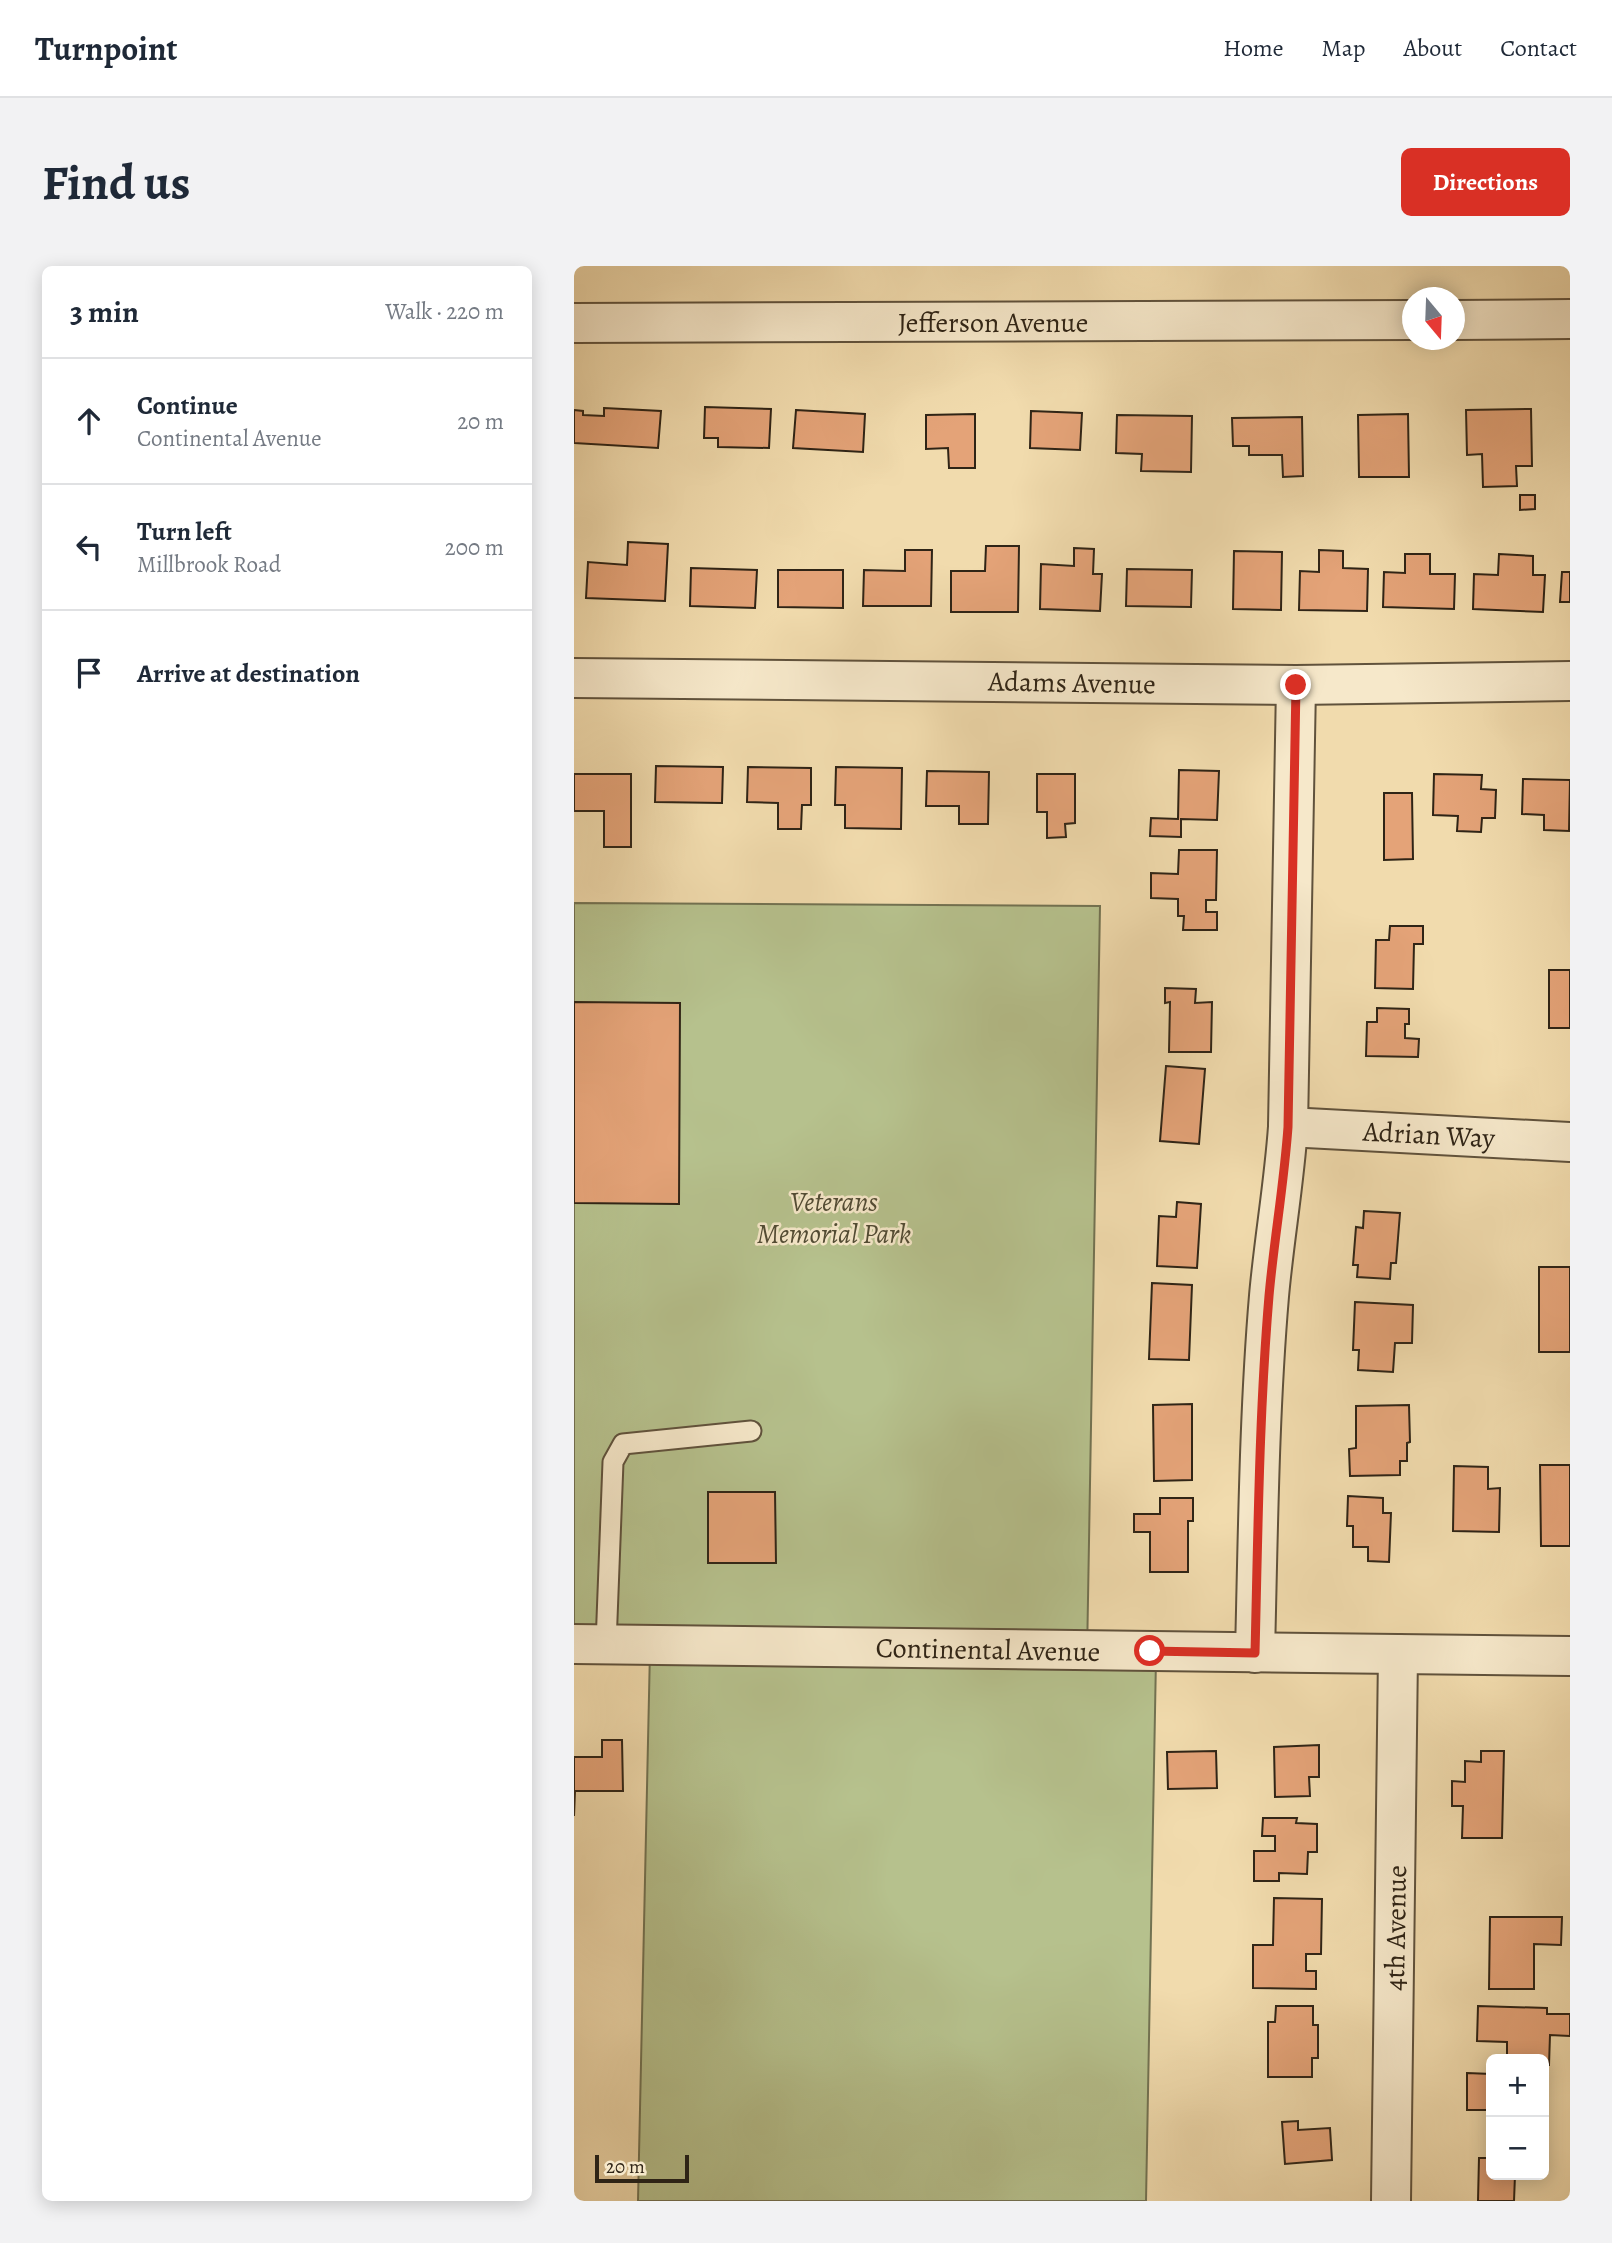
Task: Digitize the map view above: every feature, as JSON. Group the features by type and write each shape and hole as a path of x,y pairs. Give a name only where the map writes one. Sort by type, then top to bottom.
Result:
{"street":[{"path":"1465,320 1570,319"},
{"name":"Jefferson Avenue","path":"574,323 1402,320"},
{"name":"Adams Avenue","path":"574,678 1296,685 1570,681"},
{"path":"1255,1653 1269,1296 1285,1175 1288,1127 1296,685"},
{"name":"Adrian Way","path":"1288,1127 1570,1142"},
{"name":"Continental Avenue","path":"590,1645 1570,1656"},
{"name":"4th Avenue","path":"1391,2201 1398,1654"}],"lane":[{"path":"590,1645 613,1462 623,1444 751,1432"}],"green space":[{"name":"Veterans Memorial Park","path":"574,903 1100,906 1087,1657 1156,1658 1146,2201 638,2201 650,1650 574,1649"}],"building":[{"path":"705,407 771,409 769,448 718,447 718,438 704,438"},
{"path":"604,408 661,411 658,448 574,443 574,410 583,411 583,415 604,416"},
{"path":"1531,409 1532,466 1516,466 1517,486 1483,487 1482,454 1467,455 1466,410"},
{"path":"796,410 865,414 863,452 793,448"},
{"path":"1031,411 1082,413 1080,450 1030,448"},
{"path":"975,414 975,468 949,468 948,448 926,449 926,415"},
{"path":"1408,414 1409,477 1359,477 1358,415"},
{"path":"1117,415 1192,416 1191,472 1141,471 1142,454 1116,453"},
{"path":"1302,417 1303,476 1283,477 1282,455 1249,455 1249,446 1233,446 1232,418"},
{"path":"1520,495 1535,495 1535,509 1520,510"},
{"path":"628,542 668,544 665,601 586,598 588,562 627,565"},
{"path":"986,546 1019,546 1018,612 951,612 951,571 985,571"},
{"path":"1074,548 1094,549 1093,574 1102,574 1100,611 1040,609 1041,564 1074,566"},
{"path":"905,550 932,550 931,606 863,606 864,570 905,571"},
{"path":"1319,550 1343,551 1343,568 1368,569 1367,611 1299,610 1300,571 1319,572"},
{"path":"1234,551 1282,552 1281,610 1233,609"},
{"path":"1405,554 1430,554 1430,574 1455,574 1454,609 1383,607 1384,572 1405,573"},
{"path":"1499,554 1533,556 1533,575 1545,575 1543,612 1473,609 1474,574 1498,575"},
{"path":"691,568 757,570 755,608 690,606"},
{"path":"1127,569 1192,570 1191,607 1126,606"},
{"path":"778,570 843,570 843,608 778,607"},
{"path":"1562,572 1570,572 1570,602 1560,602"},
{"path":"656,766 723,767 722,803 655,802"},
{"path":"748,767 811,768 811,805 802,805 801,829 778,829 778,803 747,802"},
{"path":"836,767 902,768 901,829 845,828 845,805 835,805"},
{"path":"1179,770 1219,771 1217,820 1181,819 1181,837 1150,836 1151,818 1178,819"},
{"path":"927,771 989,772 988,824 959,824 959,806 926,806"},
{"path":"574,774 631,774 631,847 604,847 604,811 574,811"},
{"path":"1037,774 1075,774 1075,823 1065,824 1066,837 1047,838 1047,812 1037,812"},
{"path":"1434,774 1482,775 1481,789 1496,790 1495,818 1482,818 1481,832 1457,831 1458,816 1433,815"},
{"path":"1523,779 1570,780 1569,831 1544,830 1544,815 1522,814"},
{"path":"1384,793 1412,793 1413,859 1384,860"},
{"path":"1179,850 1217,850 1216,900 1206,900 1206,912 1217,912 1217,930 1183,930 1184,916 1178,916 1178,899 1151,898 1151,873 1178,874"},
{"path":"1390,926 1423,926 1423,944 1414,944 1413,989 1375,988 1376,940 1389,940"},
{"path":"1549,970 1570,970 1570,1028 1549,1028"},
{"path":"1165,988 1196,989 1195,1003 1212,1002 1211,1052 1169,1052 1170,1002 1165,1003"},
{"path":"574,1002 680,1003 679,1204 574,1203"},
{"path":"1377,1008 1409,1009 1405,1038 1419,1039 1418,1057 1366,1056 1367,1022 1377,1022"},
{"path":"1166,1066 1205,1069 1199,1144 1160,1141"},
{"path":"1177,1202 1201,1204 1197,1268 1157,1266 1159,1216 1176,1217"},
{"path":"1364,1211 1400,1213 1396,1263 1391,1263 1390,1279 1357,1277 1358,1265 1353,1265 1356,1227 1363,1228"},
{"path":"1539,1267 1570,1267 1570,1352 1539,1352"},
{"path":"1152,1283 1192,1285 1189,1360 1149,1359"},
{"path":"1355,1302 1413,1305 1412,1343 1395,1343 1393,1372 1358,1370 1359,1350 1353,1350"},
{"path":"1192,1404 1192,1480 1154,1481 1153,1405"},
{"path":"1409,1405 1410,1442 1407,1443 1407,1461 1400,1461 1400,1475 1350,1476 1349,1449 1356,1448 1356,1406"},
{"path":"1540,1465 1570,1465 1570,1546 1541,1546"},
{"path":"1454,1466 1488,1467 1488,1489 1500,1488 1499,1532 1453,1531"},
{"path":"708,1492 775,1492 776,1563 708,1563"},
{"path":"1348,1496 1383,1498 1383,1513 1391,1513 1389,1562 1368,1561 1368,1547 1353,1547 1353,1526 1347,1526"},
{"path":"1160,1498 1193,1498 1193,1521 1188,1521 1188,1572 1150,1572 1150,1532 1134,1532 1134,1514 1160,1514"},
{"path":"602,1740 622,1740 623,1791 575,1791 574,1816 574,1757 602,1757"},
{"path":"1319,1745 1319,1777 1309,1777 1310,1796 1275,1797 1274,1747"},
{"path":"1216,1751 1217,1788 1168,1789 1167,1752"},
{"path":"1481,1751 1504,1751 1502,1838 1462,1838 1463,1806 1452,1806 1452,1781 1465,1782 1465,1761 1481,1762"},
{"path":"1263,1818 1297,1818 1296,1823 1317,1824 1317,1852 1308,1852 1307,1874 1279,1873 1279,1881 1254,1881 1254,1851 1275,1851 1275,1836 1262,1836"},
{"path":"1274,1898 1322,1899 1321,1954 1306,1954 1306,1971 1316,1971 1316,1989 1253,1988 1253,1945 1273,1945"},
{"path":"1490,1917 1562,1917 1561,1945 1534,1944 1534,1989 1489,1989"},
{"path":"1276,2006 1313,2006 1313,2025 1318,2025 1318,2058 1312,2058 1312,2077 1268,2077 1268,2022 1275,2022"},
{"path":"1478,2006 1547,2008 1547,2014 1570,2014 1570,2036 1550,2035 1549,2065 1549,2054 1507,2054 1507,2042 1477,2041"},
{"path":"1467,2073 1486,2074 1486,2110 1467,2110"},
{"path":"1298,2121 1298,2130 1330,2128 1332,2160 1285,2164 1282,2122"},
{"path":"1479,2158 1486,2158 1486,2180 1515,2180 1514,2201 1478,2201"}],"route":[{"path":"1150,1651 1255,1653 1269,1296 1285,1175 1288,1127 1296,685"}]}
